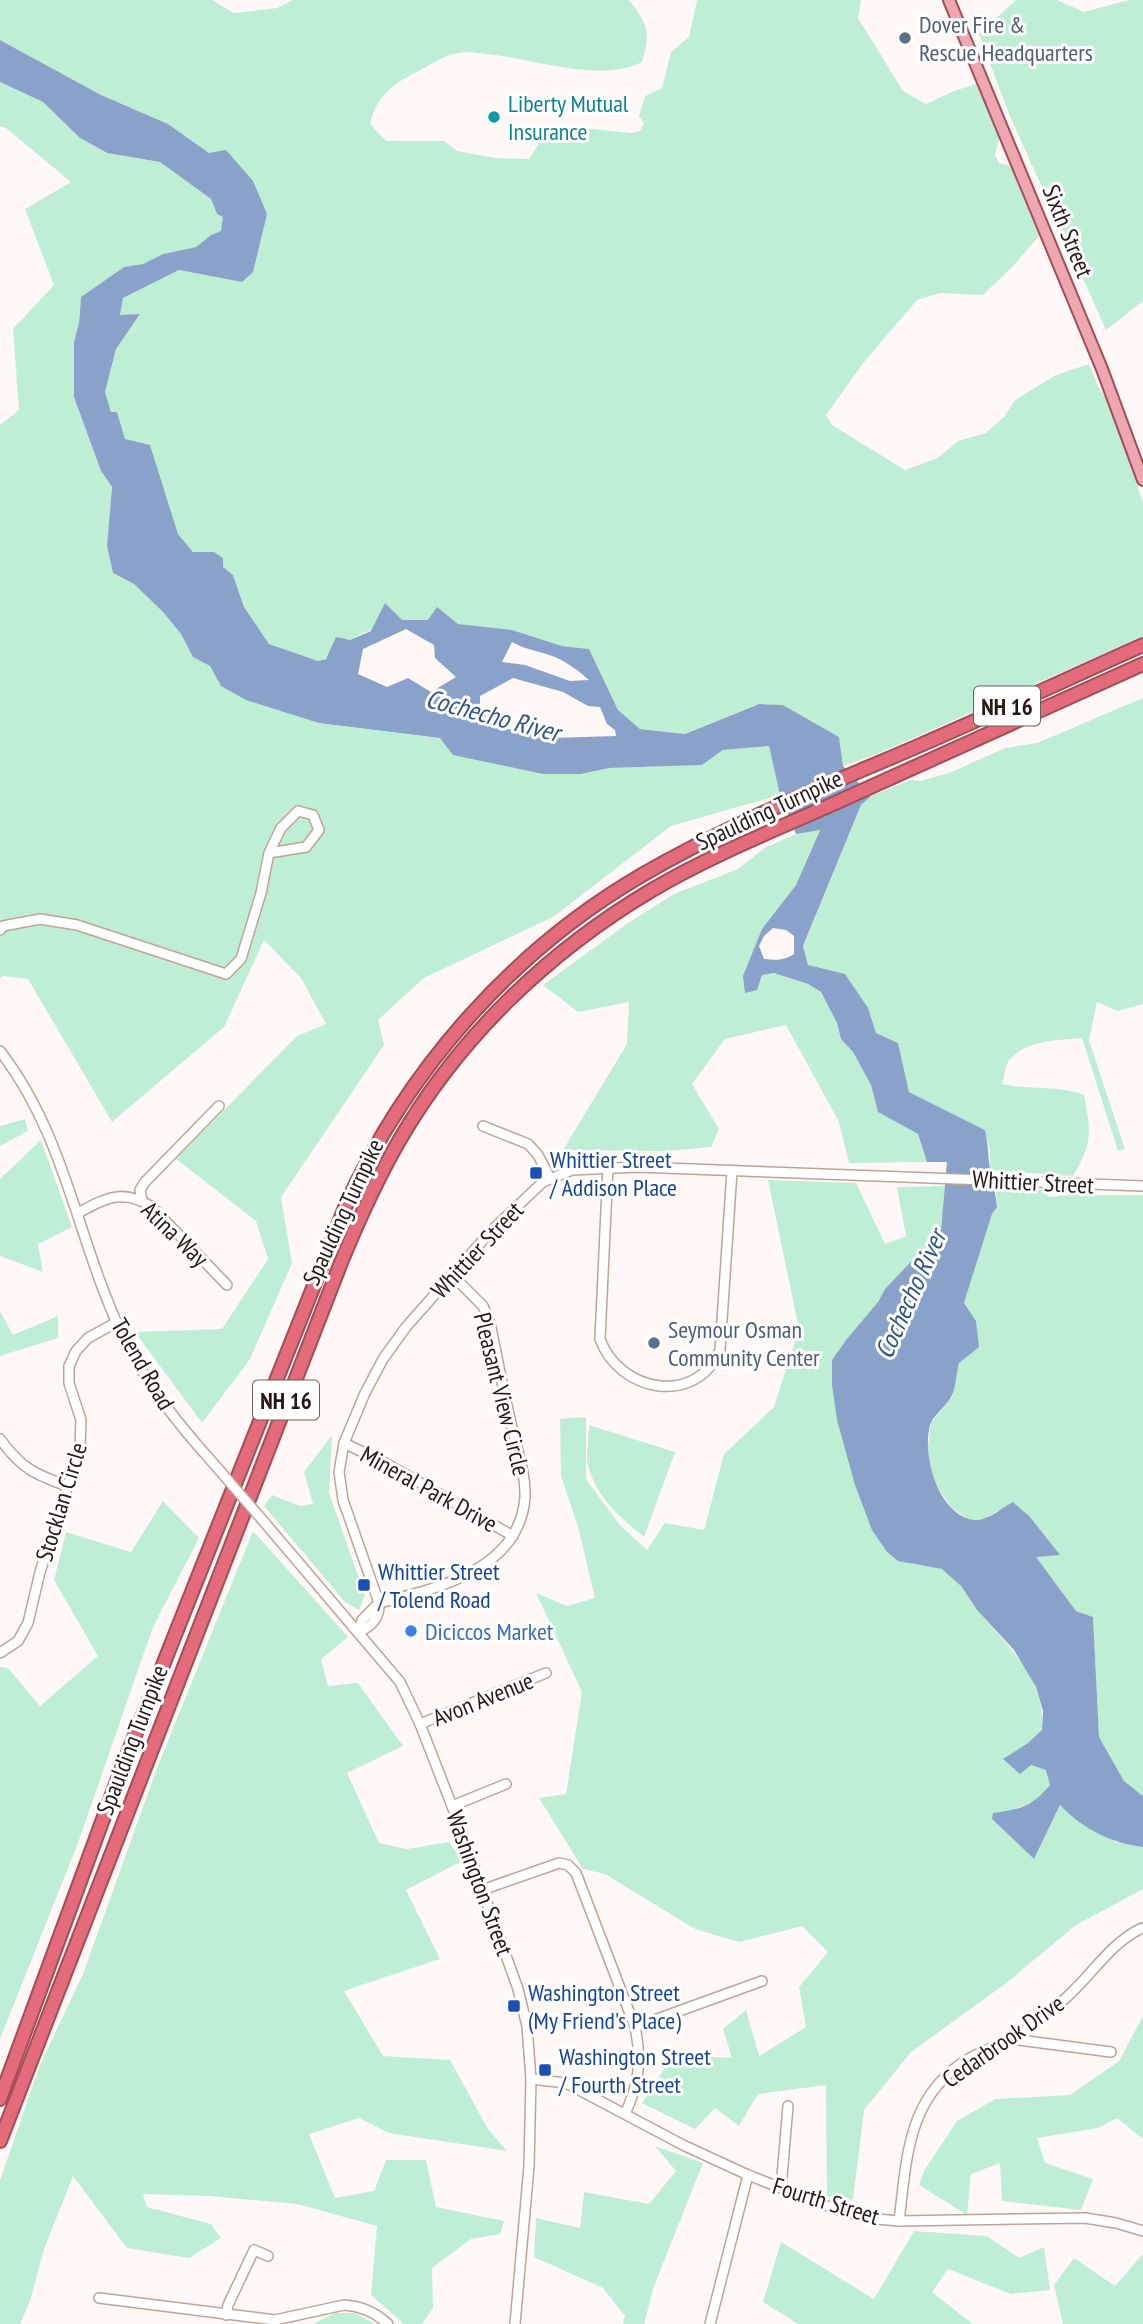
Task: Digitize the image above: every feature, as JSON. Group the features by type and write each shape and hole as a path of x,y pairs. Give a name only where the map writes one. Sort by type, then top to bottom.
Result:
{"highway":[{"name":"Spaulding Turnpike","path":"0,2099 101,1824 330,1242 359,1175 386,1127 422,1075 466,1020 515,970 556,934 641,875 779,805 1143,645"},
{"name":"Spaulding Turnpike","path":"0,2141 326,1298 372,1191 400,1139 433,1089 470,1042 510,999 602,922 652,890 705,862 1143,664"}],"main road":[{"name":"Sixth Street","path":"949,0 1102,369 1143,480"}],"street":[{"path":"0,929 3,926 40,919 77,925 226,974 241,959 261,893 269,853 281,828 298,811 313,815 319,830 306,847 269,853"},
{"name":"Tolend Road","path":"0,1051 41,1115 117,1322 153,1390 173,1417 359,1632"},
{"path":"142,1201 140,1190 145,1182 219,1106"},
{"path":"483,1126 528,1144 538,1155 550,1178"},
{"path":"608,1167 600,1339 607,1357 624,1373 645,1383 666,1386 687,1382 702,1374 714,1362 720,1350 732,1171"},
{"name":"Whittier Street","path":"379,1603 340,1491 339,1462 344,1443 373,1376 406,1327 512,1210 550,1178 572,1170 608,1167 1143,1186"},
{"name":"Atina Way","path":"78,1213 116,1197 127,1195 142,1201 152,1207 227,1285"},
{"name":"Pleasant View Circle","path":"379,1603 440,1586 468,1574 493,1558 513,1536 524,1506 525,1487 490,1323 483,1306 453,1276"},
{"name":"Stocklan Circle","path":"0,1653 18,1641 28,1623 40,1572 80,1448 81,1420 69,1382 69,1366 76,1351 88,1338 117,1322"},
{"path":"0,1439 15,1460 29,1471 67,1486"},
{"name":"Mineral Park Drive","path":"344,1443 513,1536"},
{"path":"359,1632 362,1620 379,1603"},
{"name":"Washington Street","path":"359,1632 393,1672 420,1724 521,1999 527,2026 531,2080 529,2166 515,2324"},
{"name":"Avon Avenue","path":"420,1724 546,1673"},
{"path":"452,1806 506,1784"},
{"path":"482,1890 559,1863 573,1868 635,2027 639,2045 640,2070 635,2092 625,2114"},
{"name":"Cedarbrook Drive","path":"899,2221 912,2129 925,2102 944,2078 967,2060 1011,2039 1041,2019 1064,2000 1122,1939 1142,1928"},
{"path":"635,2027 762,1981"},
{"path":"1011,2039 1111,2052"},
{"name":"Fourth Street","path":"531,2080 566,2083 683,2145 748,2175 866,2218 899,2221 1085,2218 1109,2221 1143,2231"},
{"path":"781,2188 788,2106"},
{"path":"710,2324 748,2175"},
{"path":"226,2315 228,2305 254,2250 268,2256"},
{"path":"99,2298 275,2320 344,2305 372,2312 388,2324"}],"green space":[{"path":"0,0 212,0 234,13 277,8 293,0 629,0 646,29 642,62 626,68 589,70 471,52 457,53 435,62 391,88 380,100 370,124 386,141 444,141 457,151 496,158 529,159 551,125 632,133 640,131 644,123 639,116 645,96 662,88 671,52 689,37 697,0 861,0 858,18 903,91 926,104 976,84 999,138 995,155 999,163 1011,166 1039,236 983,295 940,293 917,300 864,362 826,415 832,425 905,470 938,458 958,441 986,433 1004,417 1015,400 1056,375 1089,364 1099,388 1113,408 1143,503 1143,636 882,752 843,766 839,737 783,705 758,704 685,734 640,729 618,710 589,649 562,646 512,630 458,624 437,608 429,620 408,621 368,631 318,661 269,644 244,607 233,575 223,567 214,552 193,552 178,534 150,446 125,439 117,413 111,412 105,392 116,349 140,314 120,316 123,298 179,270 242,282 209,153 168,124 101,95 0,40"},
{"path":"1016,0 1057,0 1084,12 1129,0 1143,0 1143,301 1106,330 1009,114 979,34"},
{"path":"0,82 43,102 80,138 106,153 160,162 211,199 217,214 224,217 221,231 196,247 163,254 143,264 124,267 81,297 74,342 74,397 101,471 112,487 107,546 113,573 134,584 163,612 181,634 193,657 210,666 221,686 319,723 440,738 581,774 609,768 702,765 723,750 769,746 780,795 671,826 553,917 424,978 378,1020 384,1045 281,1197 292,1263 250,1359 202,1423 135,1332 222,1329 268,1259 256,1221 176,1159 297,1036 326,1024 301,978 264,940 224,1027 112,1122 28,979 3,976 0,978 0,425 19,410 13,329 54,285 25,209 71,182 6,128 0,126"},
{"path":"1143,698 1143,1004 1118,1011 1097,1002 1089,1040 1125,1149 1118,1151 1082,1038 1052,1041 1032,1045 1015,1055 1007,1064 1002,1084 1064,1090 1084,1095 1089,1137 1080,1164 1073,1176 990,1170 990,1152 985,1130 909,1092 898,1043 876,1033 868,1008 808,965 803,947 861,805 871,796 911,780 920,781 949,773 1005,748 1037,743"},
{"path":"820,829 796,885 762,929 744,976 774,973 808,984 821,992 837,1023 841,1039 853,1052 871,1085 878,1112 918,1134 927,1162 849,1163 839,1122 786,1025 725,1039 692,1084 719,1129 711,1147 665,1151 563,1150 627,1044 629,1002 578,1012 543,985 628,923 674,894 738,869 766,847 796,834"},
{"path":"25,1119 28,1131 0,1146 0,1126"},
{"path":"41,1140 72,1227 38,1244 43,1272 0,1256 0,1179"},
{"path":"768,1180 856,1183 885,1244 906,1236 897,1187 945,1186 941,1230 885,1289 878,1302 832,1360 912,1564 941,1568 954,1578 1013,1651 1032,1679 1038,1695 1042,1711 1042,1730 1028,1743 1031,1765 1047,1770 1050,1785 1039,1799 992,1819 1034,1859 1060,1805 1116,1842 1143,1847 1143,1889 1076,1925 1005,1984 911,2052 864,2110 853,2200 827,2196 826,2085 758,2094 739,2126 715,2108 695,2129 642,2103 673,2055 732,2058 723,2029 746,2010 759,2056 806,2027 799,1987 828,1952 802,1926 739,1942 695,1929 605,1874 583,1869 539,1798 566,1794 582,1692 536,1593 567,1606 595,1598 578,1527 561,1476 560,1419 586,1417 586,1479 619,1524 647,1550 665,1523 704,1530 724,1454 774,1407 799,1329"},
{"path":"1001,1187 1051,1190 1048,1197 1143,1195 1143,1796 1124,1781 1099,1737 1093,1617 1076,1611 1035,1556 1059,1554 997,1511 986,1519 969,1520 952,1508 935,1484 927,1453 931,1423 952,1397 959,1363 976,1321 964,1303 992,1214 997,1207 996,1190"},
{"path":"0,1311 13,1335 58,1316 58,1338 0,1356"},
{"path":"589,1425 675,1452 644,1537 611,1507 593,1480 587,1459"},
{"path":"332,1435 329,1493 365,1595 359,1610 345,1602 264,1506 272,1495 300,1506 313,1504 304,1472"},
{"path":"163,1501 199,1538 153,1627 78,1843 0,2039 0,1667 8,1668 40,1706 98,1656 54,1580 66,1532 131,1552"},
{"path":"253,1531 348,1637 321,1659 328,1686 358,1683 403,1746 347,1773 379,1843 407,1849 449,1842 462,1861 406,1890 440,1959 344,1991 383,2056 450,2060 488,2129 507,2151 389,2133 359,2118 309,2134 335,2198 374,2191 386,2160 426,2160 436,2207 504,2221 500,2234 471,2239 432,2268 433,2308 422,2324 404,2324 371,2295 377,2226 297,2204 209,2196 143,2194 147,2207 211,2224 221,2238 189,2258 127,2248 73,2176 44,2249 30,2301 20,2324 0,2324 0,2180 40,2065 83,1974 157,1768"},
{"path":"1143,2016 1143,2139 1117,2118 1098,2128 1037,2138 1045,2163 1093,2179 1081,2210 1002,2201 1000,2163 971,2174 967,2215 919,2185 924,2171 957,2121 995,2099 1070,2095 1119,2061"},
{"path":"655,2146 703,2163 654,2286 644,2324 623,2324 625,2316 603,2288 534,2257 536,2218 580,2228 584,2192 649,2204 676,2171"},
{"path":"914,2231 987,2236 1019,2258 1044,2247 1050,2290 1011,2294 948,2269 932,2292 973,2324 798,2324 763,2302 781,2242 874,2299"},
{"path":"1143,2254 1143,2324 1063,2324 1054,2285 1074,2258 1115,2286"},
{"path":"335,2313 355,2313 375,2324 313,2324"}],"water":[{"name":"Cochecho River","path":"0,40 101,95 168,124 209,153 226,150 253,181 267,214 253,272 242,282 179,270 123,298 120,315 140,314 116,349 105,392 111,412 117,412 125,439 150,445 178,534 193,552 214,552 223,558 223,567 233,575 244,607 269,644 318,661 326,659 336,637 350,640 371,631 385,603 402,620 428,620 437,607 458,624 512,630 562,646 589,649 618,710 640,729 685,734 759,704 783,705 839,737 843,766 871,796 861,805 803,946 808,965 845,974 868,1008 876,1033 898,1043 909,1092 985,1130 997,1207 992,1214 964,1303 976,1321 979,1347 959,1363 952,1395 930,1425 928,1451 934,1480 948,1504 969,1519 992,1515 1013,1502 1030,1517 1060,1555 1036,1557 1076,1611 1093,1617 1099,1737 1124,1781 1143,1796 1143,1847 1098,1834 1060,1805 1034,1859 992,1819 993,1813 1018,1808 1031,1802 1050,1785 1046,1770 1031,1765 1020,1774 1003,1759 1042,1730 1043,1711 1036,1687 1014,1650 977,1610 961,1586 942,1569 898,1561 887,1552 872,1530 855,1485 837,1420 832,1360 878,1302 885,1289 941,1230 947,1162 927,1162 918,1134 878,1112 871,1085 853,1052 841,1039 837,1023 821,992 808,984 774,973 762,975 757,990 745,993 743,976 762,929 796,885 820,830 796,834 780,795 769,746 723,750 702,765 609,768 581,774 543,774 453,755 440,738 319,723 246,700 221,686 210,666 193,657 181,634 163,612 134,584 113,573 107,546 112,487 101,471 74,397 74,342 81,297 124,267 143,264 163,254 196,247 221,231 223,217 217,214 211,199 160,162 107,153 80,138 43,102 0,82","holes":["406,629 434,645 435,658 456,677 431,692 408,678 387,687 358,674 363,649","512,642 560,659 589,680 570,681 525,665 502,662","513,678 563,692 588,706 600,707 616,736 551,738 522,730 504,729 489,720 480,710 480,696","773,928 786,930 794,936 794,954 783,959 764,959 759,946 764,936"]}],"place":[{"name":"Dover Fire & Rescue Headquarters","path":"905,38"},
{"name":"Liberty Mutual Insurance","path":"494,117"},
{"name":"Whittier Street / Addison Place","path":"536,1173"},
{"name":"Seymour Osman Community Center","path":"654,1343"},
{"name":"Whittier Street / Tolend Road","path":"364,1585"},
{"name":"Diciccos Market","path":"411,1631"},
{"name":"Washington Street (My Friend's Place)","path":"514,2006"},
{"name":"Washington Street / Fourth Street","path":"545,2070"}]}
